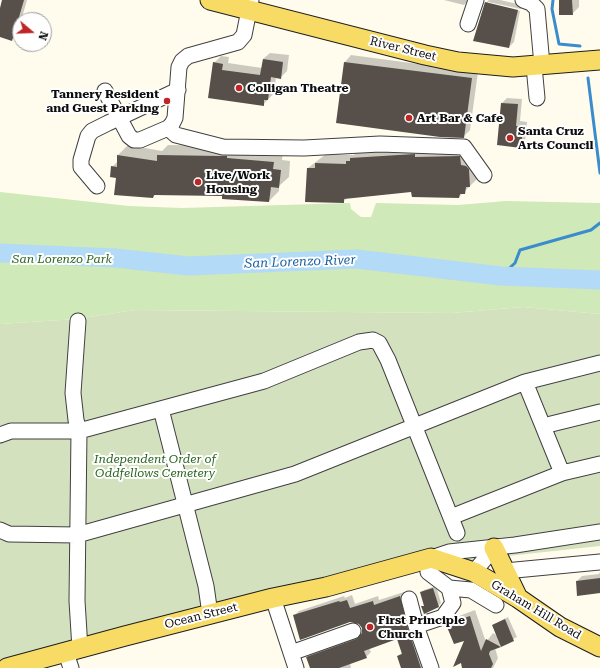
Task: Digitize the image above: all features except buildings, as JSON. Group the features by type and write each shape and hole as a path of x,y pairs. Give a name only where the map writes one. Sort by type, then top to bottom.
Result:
{"main road":[{"name":"River Street","path":"210,0 250,5 458,62 513,67 600,60"},
{"path":"494,548 518,598"},
{"path":"430,565 445,562 466,570"},
{"name":"Ocean Street","path":"7,668 64,659 210,614 273,598 326,587 395,568 430,565"},
{"name":"Graham Hill Road","path":"466,570 518,598 560,627 600,647"}],"street":[{"path":"468,24 476,0"},
{"path":"523,0 532,3 537,9 537,98"},
{"path":"105,91 118,118 129,136 134,140 140,140 168,128 175,118 179,67 183,59 188,56 238,42 244,35 250,5"},
{"path":"97,186 81,167 81,160 88,136 92,131 178,90"},
{"path":"168,128 176,135 223,147 304,148 380,144 464,147 484,175"},
{"path":"64,659 76,601 79,431 76,420 73,393 78,321"},
{"path":"0,435 11,430 79,431 264,381 359,342 373,340 379,343 388,360 457,533"},
{"path":"0,530 9,534 77,535 308,469 525,382 600,363"},
{"path":"525,382 562,473"},
{"path":"161,409 206,586 210,614"},
{"path":"543,426 600,412"},
{"path":"451,517 562,473 600,464"},
{"name":"Ocean Street","path":"430,565 449,552 494,548 600,532"},
{"path":"466,570 494,548"},
{"path":"505,571 600,562"},
{"path":"416,626 443,616 453,603 449,588 430,565"},
{"path":"449,588 471,590 496,606"},
{"path":"273,598 296,668"},
{"path":"409,599 416,626 431,668"},
{"path":"291,653 353,631"}],"green space":[{"name":"San Lorenzo Park","path":"0,192 129,206 182,208 350,203 351,209 361,217 371,217 376,203 458,205 506,201 600,203 600,314 523,307 452,313 135,310 76,319 0,324"},
{"name":"Independent Order of Oddfellows Cemetery","path":"523,307 600,314 600,546 480,559 359,581 0,668 0,324 76,319 135,310 452,313"}],"waterway":[{"path":"553,0 552,9 559,44 580,46"},
{"path":"588,78 600,173"},
{"path":"501,276 515,263 520,250 591,230 600,223"},
{"name":"San Lorenzo River","path":"0,253 115,258 188,266 356,259 501,276 600,280"}],"place":[{"name":"Colligan Theatre","path":"239,88"},
{"name":"Tannery Resident and Guest Parking","path":"167,101"},
{"name":"Art Bar & Cafe","path":"409,118"},
{"name":"Santa Cruz Arts Council","path":"510,138"},
{"name":"Live/Work Housing","path":"198,182"},
{"name":"First Principle Church","path":"370,627"}]}
